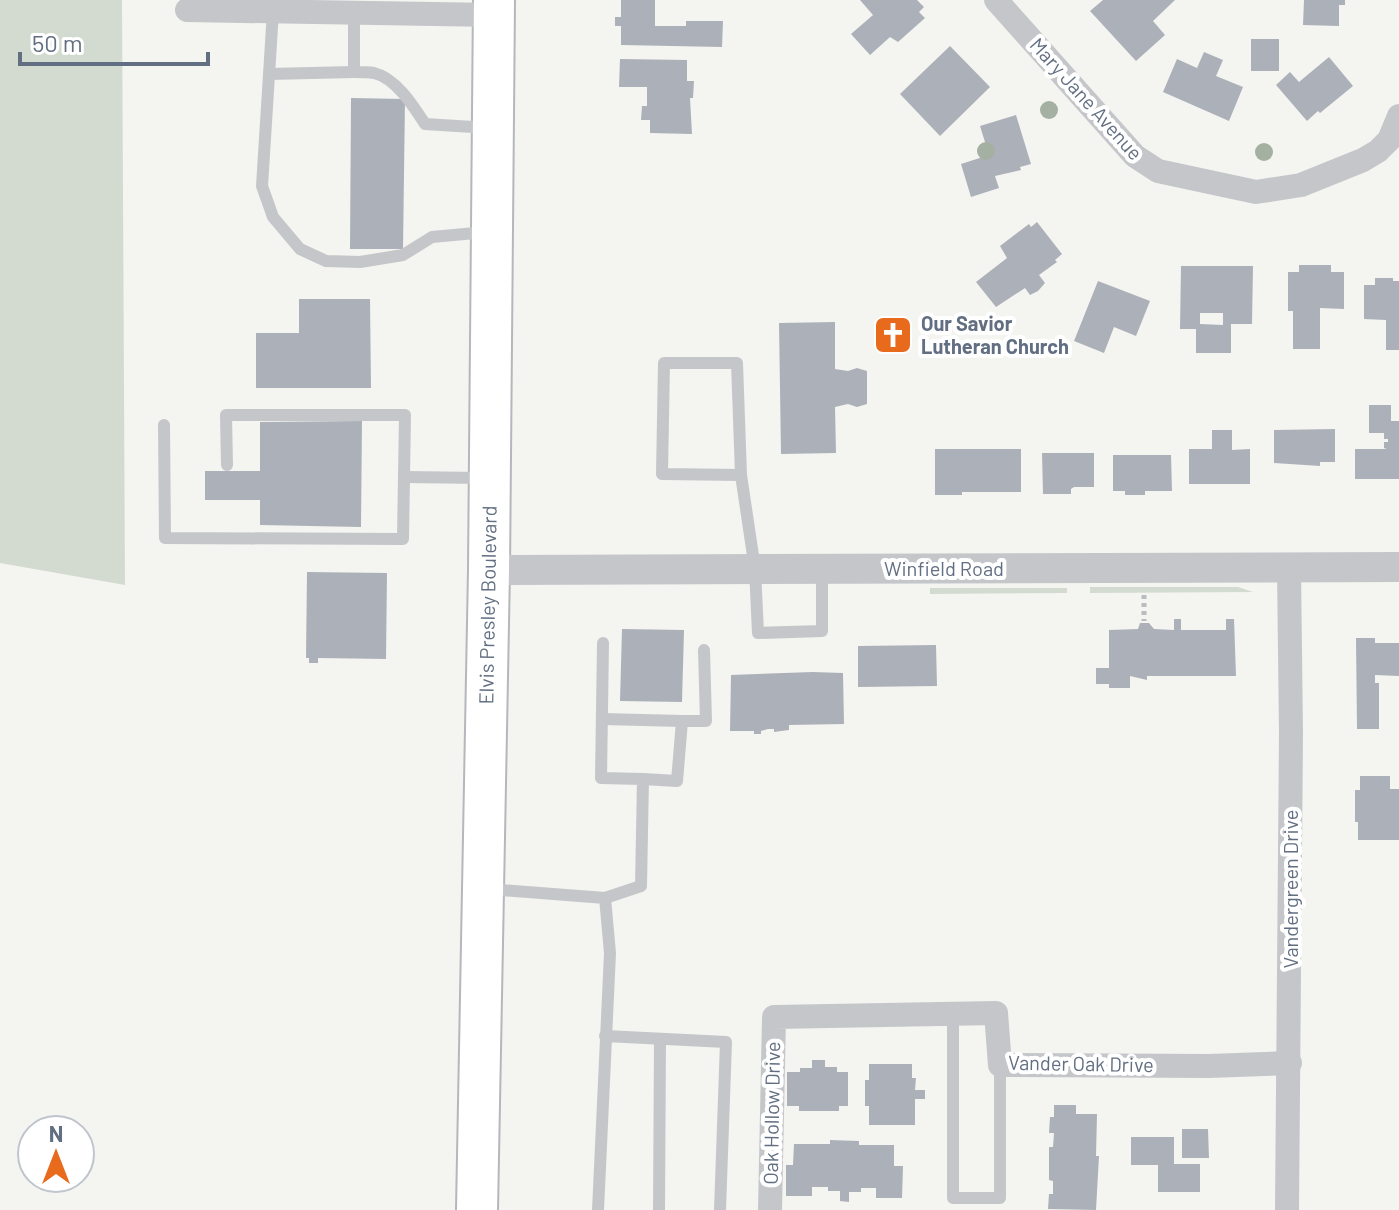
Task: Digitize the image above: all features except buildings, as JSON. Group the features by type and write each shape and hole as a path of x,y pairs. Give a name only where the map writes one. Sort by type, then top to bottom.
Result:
{"main road":[{"name":"Elvis Presley Boulevard","path":"477,1210 489,570 494,8"}],"street":[{"name":"Mary Jane Avenue","path":"996,0 1135,156 1158,171 1256,192 1301,185 1378,151 1389,140 1399,116"},
{"path":"187,10 354,12 494,8"},
{"name":"Winfield Road","path":"489,570 1399,567"},
{"name":"Vandergreen Drive","path":"1287,1210 1290,1063 1289,569"},
{"name":"Vander Oak Drive","path":"774,1017 996,1013 1000,1065 1208,1066 1290,1063"},
{"name":"Oak Hollow Drive","path":"770,1210 774,1017"}],"lane":[{"path":"273,11 262,186 273,217 300,249 326,261 360,262 403,255 432,237 492,231"},
{"path":"354,12 354,72"},
{"path":"269,74 377,74 414,106 425,124 493,128"},
{"path":"741,475 662,474 664,363 737,363 741,475 755,569 758,633 822,631 822,569"},
{"path":"164,425 165,538 403,539 405,415 226,415 227,465"},
{"path":"404,477 490,478"},
{"path":"603,643 601,778 677,781 682,721"},
{"path":"602,719 706,721 704,650"},
{"path":"484,889 605,898 641,886 643,779"},
{"path":"598,1210 610,953 605,898"},
{"path":"953,1014 953,1198 1000,1198 1000,1065"},
{"path":"605,1036 726,1042 720,1210"},
{"path":"659,1210 660,1039"}],"path":[{"path":"1129,595 1158,595"},
{"path":"1144,595 1144,621"}],"shaded area":[{"path":"0,0 122,0 125,585 0,563"},
{"path":"1090,587 1238,587 1253,592 1090,593"},
{"path":"930,588 1067,588 1067,593 930,594"}],"place":[{"name":"Our Savior Lutheran Church","path":"893,335"}]}
